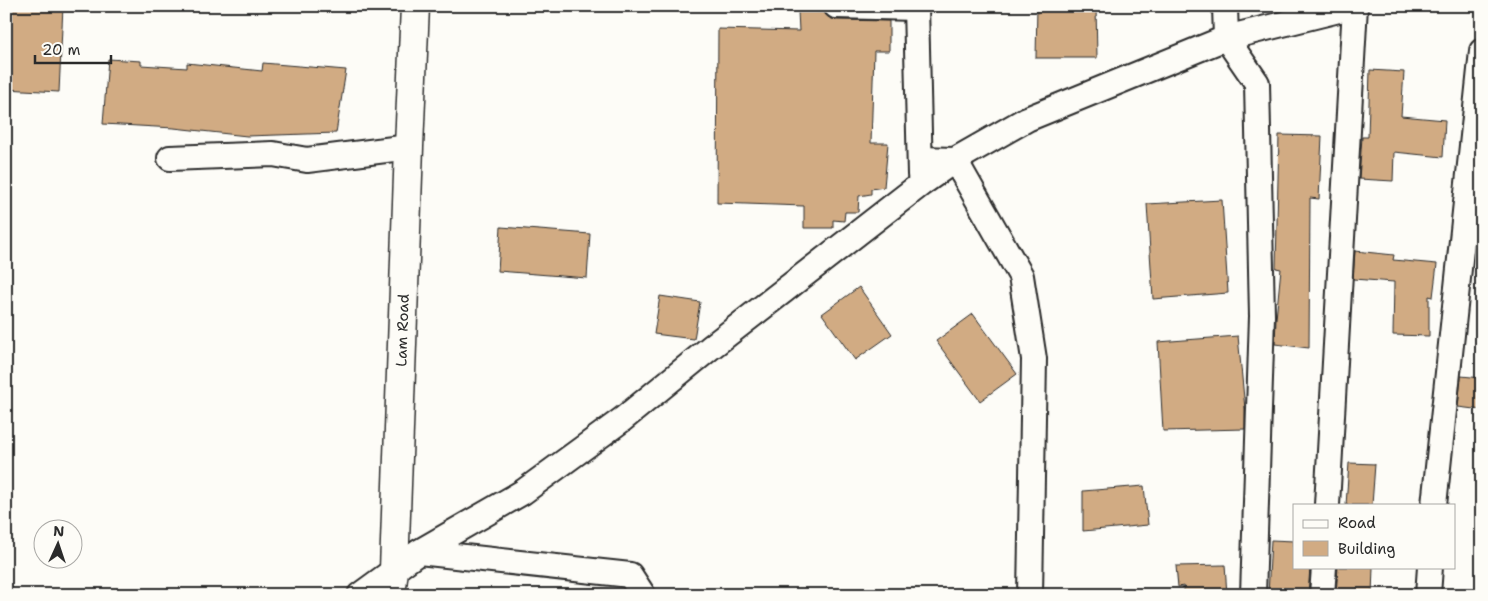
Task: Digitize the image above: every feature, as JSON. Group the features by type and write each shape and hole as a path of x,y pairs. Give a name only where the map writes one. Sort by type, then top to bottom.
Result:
{"main road":[{"path":"412,66 415,6"},
{"path":"412,66 428,6"},
{"name":"Lam Road","path":"393,582 412,66"}],"street":[{"path":"836,6 916,7 921,184"},
{"path":"1225,6 1226,38 1257,83 1262,316 1253,595"},
{"path":"360,595 393,582 419,552 523,492 624,419 710,348 954,160 1027,119 1226,38 1355,6 1328,504"},
{"path":"1434,504 1482,51"},
{"path":"170,158 273,154 307,160 409,147"},
{"path":"920,159 954,160"},
{"path":"954,160 1021,276 1034,360 1030,595"},
{"path":"419,552 630,575 643,595"},
{"path":"1322,595 1324,568"},
{"path":"1428,595 1430,568"}],"building":[{"path":"6,6 63,6 59,92 6,89"},
{"path":"1037,6 1096,6 1097,58 1036,58"},
{"path":"798,11 824,12 828,17 836,20 889,21 889,51 874,51 871,143 888,143 884,187 871,189 871,194 859,196 858,212 845,212 844,221 833,220 833,228 804,228 804,206 717,203 718,29 799,31"},
{"path":"108,59 141,61 141,65 187,68 187,63 262,71 263,63 346,70 336,133 247,136 174,128 103,124"},
{"path":"1370,70 1404,72 1401,116 1445,120 1443,157 1394,152 1393,181 1359,179 1362,137 1368,137"},
{"path":"1279,135 1322,136 1319,199 1310,198 1309,348 1275,344 1281,269 1276,268"},
{"path":"1222,200 1228,293 1153,299 1147,204"},
{"path":"501,227 590,234 587,278 498,271"},
{"path":"1355,251 1394,255 1393,260 1437,264 1433,297 1429,296 1429,336 1393,335 1394,282 1353,279"},
{"path":"859,287 892,334 855,360 822,314"},
{"path":"660,296 700,302 694,339 654,334"},
{"path":"973,314 1017,374 980,401 936,341"},
{"path":"1238,336 1245,409 1245,429 1163,431 1158,342"},
{"path":"1461,376 1482,378 1482,410 1458,407"},
{"path":"1349,463 1375,464 1372,504 1346,504"},
{"path":"1144,486 1148,525 1083,531 1083,491"},
{"path":"1271,540 1293,541 1293,568 1310,568 1308,595 1268,595"},
{"path":"1225,565 1227,595 1184,595 1184,586 1178,587 1176,566"},
{"path":"1338,568 1373,568 1372,595 1336,595"}]}
